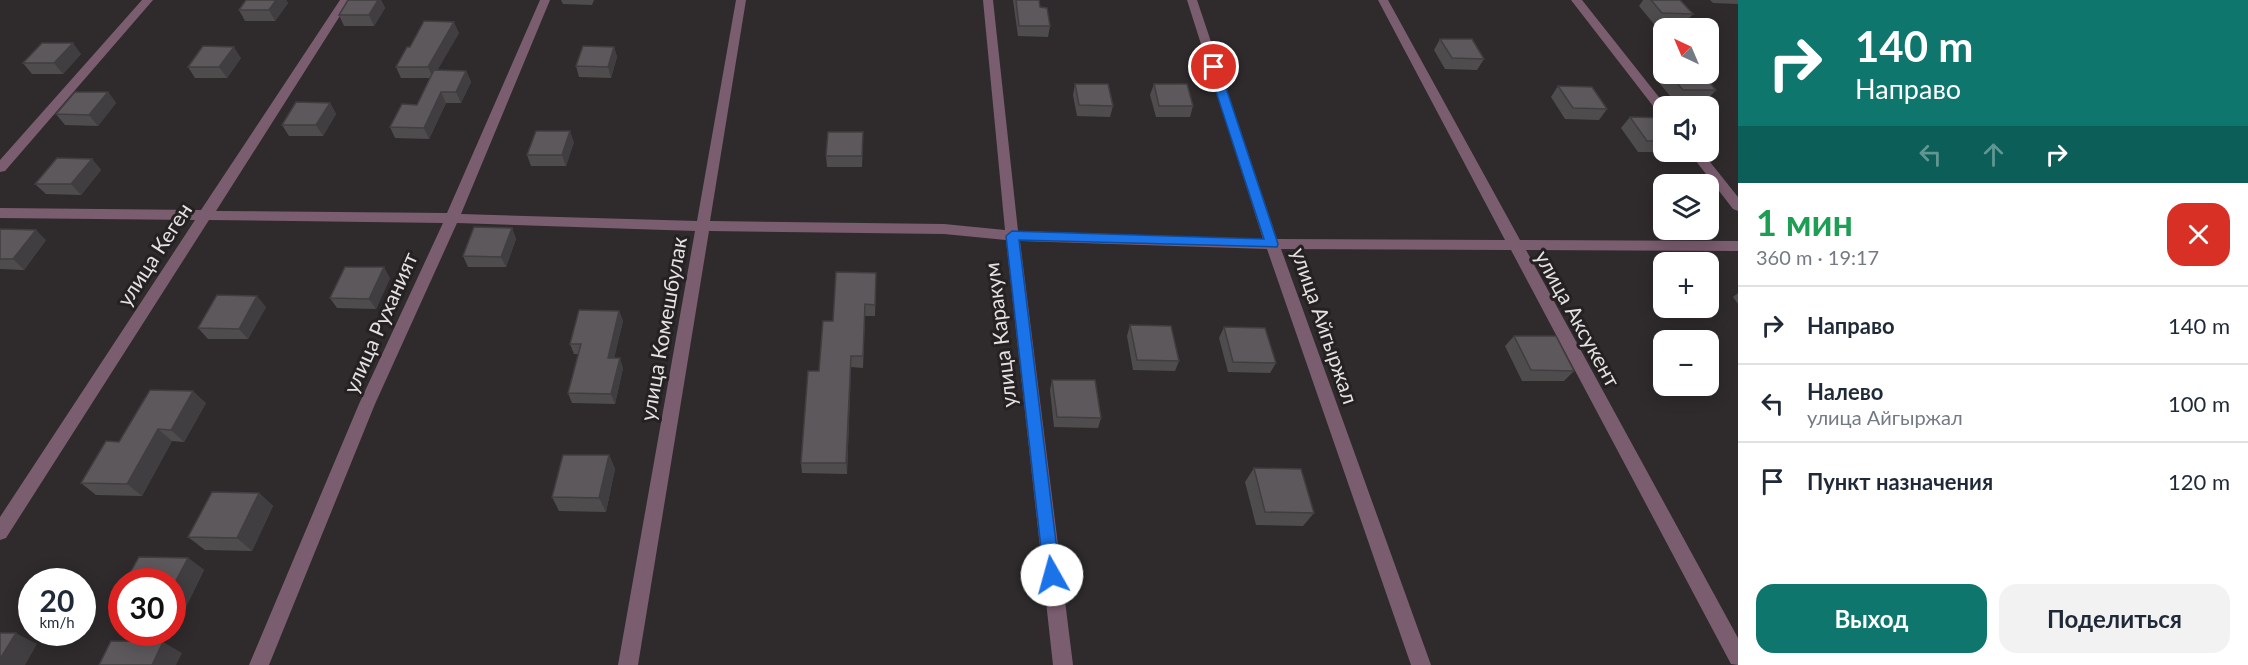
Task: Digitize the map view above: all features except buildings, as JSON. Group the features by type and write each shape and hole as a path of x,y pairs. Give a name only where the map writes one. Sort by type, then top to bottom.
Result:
{"street":[{"path":"0,168 148,0"},
{"name":"улица Кеген","path":"0,532 345,0"},
{"name":"улица Руханият","path":"259,665 367,404 452,218 544,0"},
{"name":"улица Комешбулак","path":"628,665 741,0"},
{"name":"улица Каракум","path":"988,0 1012,236 1063,665"},
{"name":"улица Айгыржал","path":"1192,0 1272,244 1421,665"},
{"name":"улица Аксукент","path":"1383,0 1513,245 1738,657"},
{"path":"1576,0 1653,98"},
{"path":"1703,162 1738,206"},
{"path":"0,213 452,218 703,226 944,229 1012,236 1272,244 1738,246"}],"route":[{"path":"1052,575 1012,236 1272,244 1214,67"}]}
